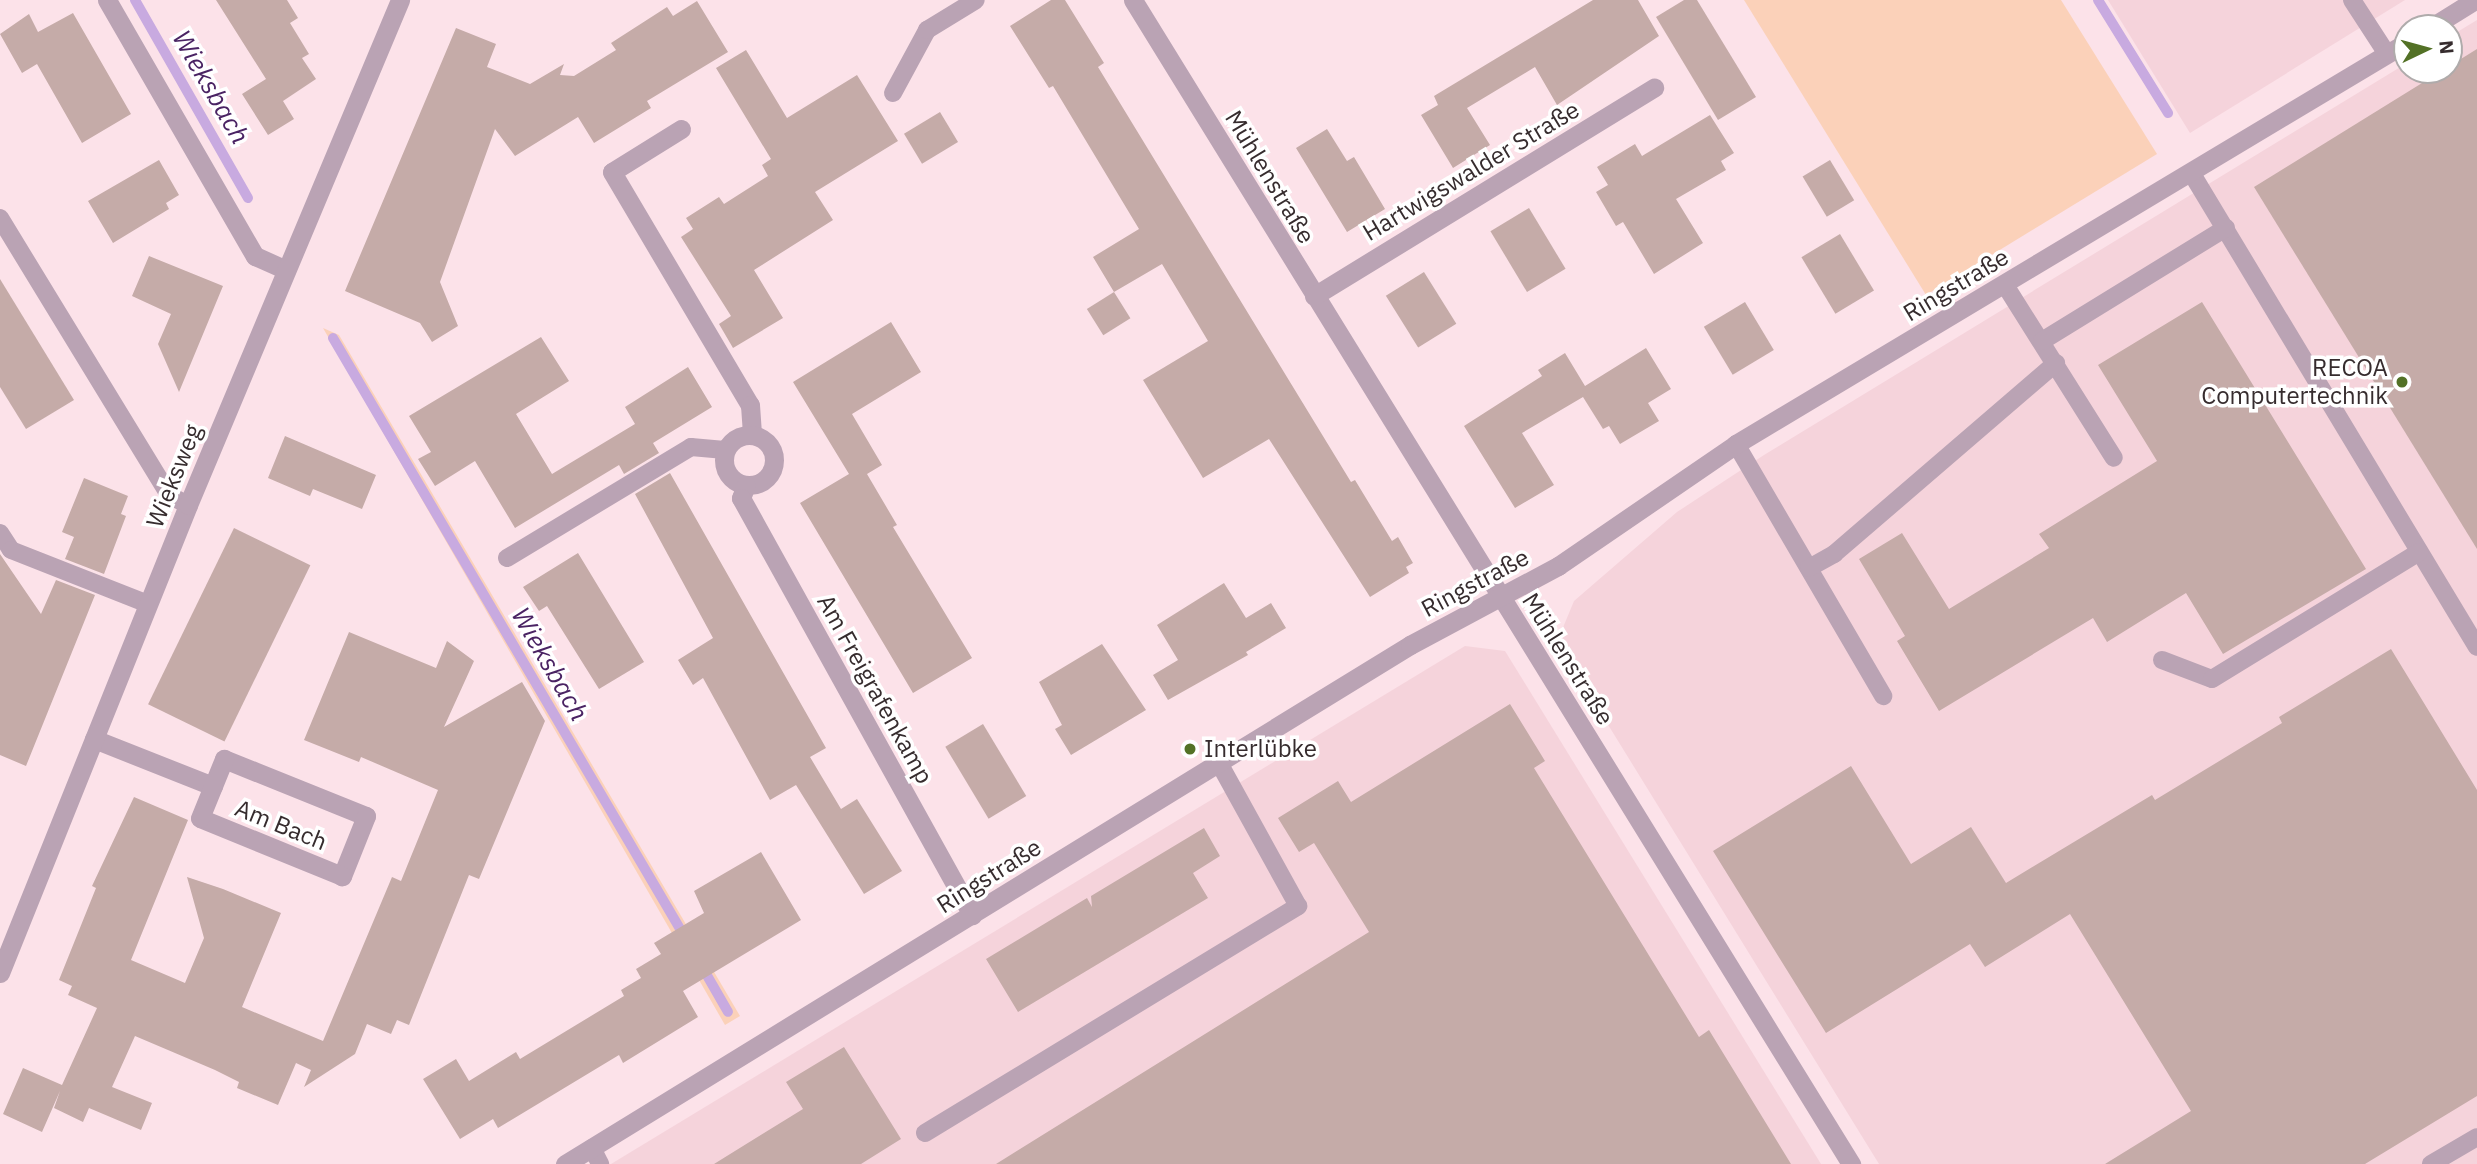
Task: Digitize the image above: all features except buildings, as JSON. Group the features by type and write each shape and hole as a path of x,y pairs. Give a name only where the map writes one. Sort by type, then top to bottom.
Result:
{"street":[{"path":"107,0 255,257 286,271"},
{"name":"Wieksweg","path":"2,963 188,505 400,0"},
{"name":"Mühlenstraße","path":"1133,0 1852,1164"},
{"path":"2452,14 2475,0"},
{"name":"Ringstraße","path":"565,1164 596,1156 972,915 1410,645 1502,599 1736,444 2192,174 2393,50"},
{"name":"Hartwigswalder Straße","path":"1314,296 1654,88"},
{"path":"681,129 612,172 750,405 752,434"},
{"path":"725,450 731,441 752,434"},
{"path":"746,485 767,478 773,468 771,446 752,434"},
{"name":"Am Freigrafenkamp","path":"725,450 727,473 746,485 741,498 972,915"},
{"name":"Am Bach","path":"94,739 213,786"},
{"name":"Am Bach","path":"224,759 366,816 342,876 200,818 213,786 224,759"}],"lane":[{"path":"893,93 927,30 976,0"},
{"path":"2352,0 2387,54"},
{"path":"2192,174 2477,647"},
{"path":"0,218 169,495 188,505"},
{"path":"2042,341 2226,228"},
{"path":"2005,285 2114,458"},
{"path":"1809,569 1834,554 2056,363"},
{"path":"1736,444 1883,696"},
{"path":"507,558 691,447 725,450"},
{"path":"0,533 10,550 148,604"},
{"path":"2162,660 2212,680 2419,552"},
{"path":"925,1133 1298,906 1219,763"},
{"path":"2431,1164 2477,1137"}],"shaded area":[{"path":"1744,0 2061,0 2157,154 1926,295"},
{"path":"2108,0 2405,0 2190,133"},
{"path":"2477,20 2477,1164 1879,1164 1557,642 1574,601 1677,512 1764,455 2393,72 2393,84 2463,84 2463,28"},
{"path":"323,328 339,335 740,1016 725,1025"},
{"path":"1465,646 1505,651 1821,1164 611,1164"}],"waterway":[{"name":"Wieksbach","path":"135,0 248,198"},
{"path":"2098,0 2168,113"},
{"name":"Wieksbach","path":"333,338 686,939"},
{"name":"Wieksbach","path":"701,965 728,1012"}],"place":[{"name":"RECOA Computertechnik","path":"2402,382"},
{"name":"Interlübke","path":"1190,749"}]}
